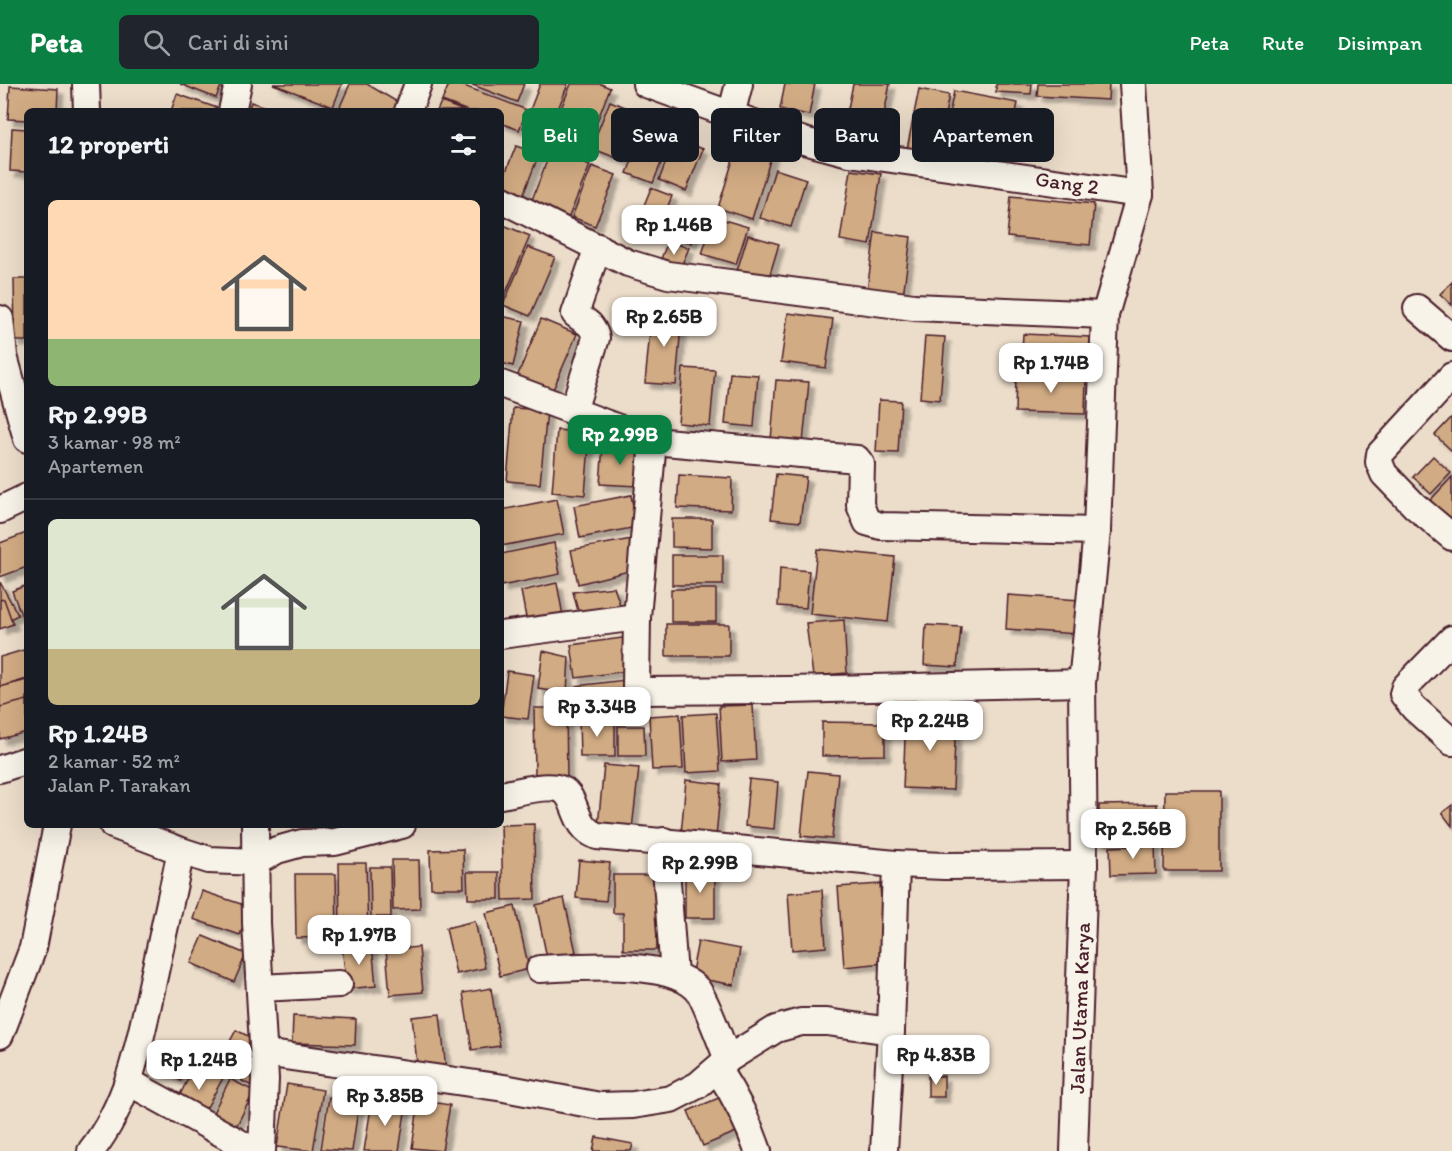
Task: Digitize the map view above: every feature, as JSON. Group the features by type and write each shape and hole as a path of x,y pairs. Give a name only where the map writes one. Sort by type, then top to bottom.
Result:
{"street":[{"path":"86,84 87,108"},
{"path":"233,108 238,84"},
{"path":"409,108 418,84"},
{"name":"Gang 2","path":"646,84 712,108"},
{"path":"733,108 740,84"},
{"name":"Jalan Utama Karya","path":"1074,1151 1084,865 1082,683 1096,531 1105,315 1140,194 1133,84"},
{"name":"Gang 2","path":"802,140 849,153 1140,194"},
{"path":"504,201 628,263 677,276 914,307 1105,315"},
{"path":"573,411 596,338 594,328 575,314 598,247"},
{"path":"1417,308 1452,338"},
{"path":"0,319 4,356 24,428"},
{"path":"1452,376 1380,454 1379,462 1384,474 1415,506 1452,537"},
{"path":"504,385 653,441 857,459 861,464 860,505 867,522 881,526 1096,531"},
{"path":"653,441 637,617 636,687 640,691 1082,683"},
{"path":"0,510 24,498"},
{"path":"504,635 637,617"},
{"path":"1452,639 1405,687 1403,694 1414,708 1452,742"},
{"path":"0,769 24,761"},
{"path":"504,794 535,789 559,788 569,795 583,828 588,833 597,836 896,864 1084,865"},
{"path":"0,1035 33,948 56,828"},
{"path":"121,828 209,860 256,862 277,850 302,843 335,842 390,828"},
{"path":"255,828 256,923 265,1094 262,1151"},
{"path":"664,841 675,975"},
{"path":"91,1151 113,1117 129,1082 181,851"},
{"path":"884,1151 891,1030 896,864"},
{"path":"540,969 601,966 675,975 698,989 723,1064 758,1151"},
{"path":"260,988 339,984"},
{"path":"264,1053 504,1088 600,1106 633,1105 671,1099 698,1085 723,1064 776,1029 801,1022 827,1022 891,1030"},
{"path":"129,1082 254,1151"}],"building":[{"path":"180,84 222,84 216,98"},
{"path":"273,84 342,84 333,107"},
{"path":"350,84 367,84 399,103 397,108 339,108"},
{"path":"449,84 459,84 522,108 522,122 519,130 504,124 504,108 460,108 442,101"},
{"path":"470,84 524,84 517,102"},
{"path":"540,84 568,84 558,108 531,108"},
{"path":"571,84 601,84 610,88 599,116 599,108 561,108"},
{"path":"785,84 815,84 809,115 802,114 802,108 780,108"},
{"path":"853,84 890,84 885,108 848,108"},
{"path":"996,84 1032,84 1031,94 996,92"},
{"path":"1038,84 1109,84 1108,100 1037,96"},
{"path":"10,86 58,89 57,108 24,108 24,120 8,119"},
{"path":"919,89 949,95 946,108 915,108"},
{"path":"954,91 1018,103 1017,108 950,108"},
{"path":"177,94 217,108 172,108"},
{"path":"610,101 628,108 611,108 611,156 599,151 599,128"},
{"path":"251,102 269,108 249,108"},
{"path":"441,102 456,108 438,108"},
{"path":"912,124 912,155 906,154"},
{"path":"12,128 24,129 24,172 10,171"},
{"path":"516,146 522,148 522,162 536,162 522,198 504,190 504,176"},
{"path":"699,147 703,149 699,159"},
{"path":"546,162 582,162 590,165 568,219 530,205"},
{"path":"631,162 661,162 653,183 627,173"},
{"path":"666,162 698,162 686,191 659,180"},
{"path":"732,162 770,162 752,219 718,208"},
{"path":"592,166 616,175 595,226 572,217"},
{"path":"775,169 806,179 791,227 760,218"},
{"path":"851,170 881,174 870,245 840,240"},
{"path":"651,188 672,196 659,228 638,220"},
{"path":"1011,196 1094,204 1090,245 1007,237"},
{"path":"672,208 701,219 691,243 662,232"},
{"path":"714,217 748,227 736,264 702,254"},
{"path":"504,225 530,236 504,297"},
{"path":"875,232 911,237 902,303 866,298"},
{"path":"748,235 779,244 767,284 736,274"},
{"path":"668,241 689,248 679,271 659,264"},
{"path":"528,247 555,257 530,316 504,305"},
{"path":"14,279 24,279 24,341 15,341"},
{"path":"1452,282 1452,305 1440,294"},
{"path":"652,310 682,313 676,385 645,383"},
{"path":"788,313 833,319 826,368 781,362"},
{"path":"504,317 524,321 513,366 504,364"},
{"path":"541,319 577,334 552,392 517,377"},
{"path":"1023,334 1091,337 1089,370 1021,367"},
{"path":"925,336 945,337 940,400 920,398"},
{"path":"683,368 715,370 710,426 678,423"},
{"path":"730,373 758,375 754,427 725,424"},
{"path":"1016,375 1086,377 1085,414 1015,412"},
{"path":"776,380 809,382 803,443 771,440"},
{"path":"879,400 901,401 898,453 876,452"},
{"path":"513,408 547,410 540,484 507,481"},
{"path":"1452,417 1452,451 1435,435"},
{"path":"557,430 590,433 585,495 552,492"},
{"path":"603,445 641,448 637,486 600,484"},
{"path":"1433,456 1451,473 1431,494 1413,477"},
{"path":"776,474 806,477 800,522 771,519"},
{"path":"679,475 732,478 731,510 677,508"},
{"path":"1452,477 1452,531 1422,509"},
{"path":"631,495 637,527 580,538 574,506"},
{"path":"557,499 564,534 504,545 504,509"},
{"path":"672,519 712,519 712,548 672,547"},
{"path":"24,534 24,568 0,577 0,543"},
{"path":"632,539 633,570 578,584 571,550"},
{"path":"554,543 560,574 504,585 504,553"},
{"path":"817,549 895,557 888,622 810,614"},
{"path":"672,555 723,555 723,585 672,585"},
{"path":"780,568 809,571 806,608 778,606"},
{"path":"0,582 18,615 0,624"},
{"path":"557,583 563,616 527,623 521,591"},
{"path":"24,586 24,616 22,617 12,591"},
{"path":"614,587 621,608 579,615 573,592"},
{"path":"671,589 716,589 716,622 671,622"},
{"path":"1008,595 1080,600 1077,634 1006,629"},
{"path":"4,599 13,624 0,629 0,600"},
{"path":"844,620 847,673 813,676 806,623"},
{"path":"666,624 729,624 729,656 666,656"},
{"path":"926,625 961,627 957,667 924,665"},
{"path":"629,637 634,670 576,678 571,645"},
{"path":"24,650 24,680 0,687 0,657"},
{"path":"543,651 569,657 567,693 538,689"},
{"path":"507,671 534,675 528,719 504,716"},
{"path":"625,680 628,705 580,712 576,686"},
{"path":"24,681 24,715 0,721 0,687"},
{"path":"24,701 24,733 0,739 0,707"},
{"path":"753,705 756,760 722,762 719,706"},
{"path":"534,708 566,708 567,776 535,776"},
{"path":"716,713 720,771 686,773 683,715"},
{"path":"680,714 683,769 652,770 649,716"},
{"path":"906,714 956,716 953,790 903,788"},
{"path":"615,718 615,757 580,757 579,719"},
{"path":"822,722 885,723 885,755 822,756"},
{"path":"618,726 644,726 645,756 618,756"},
{"path":"604,765 639,768 632,829 598,826"},
{"path":"808,771 838,774 832,839 801,836"},
{"path":"749,779 778,782 774,829 745,826"},
{"path":"686,780 721,784 716,837 681,834"},
{"path":"1165,791 1219,791 1219,871 1164,871"},
{"path":"1157,804 1157,840 1100,841 1099,805"},
{"path":"1452,805 1452,826 1442,813"},
{"path":"534,824 535,899 503,900 501,828 504,828 504,825"},
{"path":"1155,845 1156,874 1111,875 1110,847"},
{"path":"463,849 464,888 431,888 430,850"},
{"path":"392,860 419,860 420,909 393,910"},
{"path":"579,860 610,863 606,901 576,898"},
{"path":"339,863 366,863 368,934 340,935"},
{"path":"370,867 390,867 391,917 371,917"},
{"path":"685,871 715,871 715,918 685,918"},
{"path":"467,872 499,872 499,899 468,899"},
{"path":"295,874 336,874 337,937 296,938"},
{"path":"613,875 656,875 657,950 623,950 623,913 613,913"},
{"path":"880,884 885,963 844,967 838,887"},
{"path":"822,890 826,947 792,950 788,893"},
{"path":"202,891 250,907 240,935 193,919"},
{"path":"564,898 576,952 547,958 536,905"},
{"path":"515,906 529,969 500,976 486,913"},
{"path":"475,921 485,968 456,974 446,928"},
{"path":"203,936 246,954 234,982 191,963"},
{"path":"698,941 740,949 734,985 691,977"},
{"path":"372,944 376,986 347,989 342,947"},
{"path":"419,947 423,992 390,995 386,950"},
{"path":"491,988 500,1046 472,1050 463,993"},
{"path":"440,1014 446,1070 418,1073 412,1017"},
{"path":"293,1016 356,1019 355,1045 292,1043"},
{"path":"236,1030 260,1042 241,1079 217,1066"},
{"path":"164,1042 194,1057 181,1081 151,1066"},
{"path":"197,1062 224,1076 200,1120 174,1106"},
{"path":"250,1066 261,1072 254,1087 242,1081"},
{"path":"928,1076 944,1076 944,1097 928,1097"},
{"path":"230,1079 254,1091 233,1133 209,1121"},
{"path":"287,1084 323,1090 313,1151 277,1147"},
{"path":"329,1097 359,1102 352,1151 321,1149"},
{"path":"721,1097 736,1132 703,1146 688,1111"},
{"path":"419,1100 450,1105 442,1151 412,1148"},
{"path":"372,1101 406,1106 399,1151 364,1151"},
{"path":"596,1137 633,1144 631,1151 593,1151"}]}
